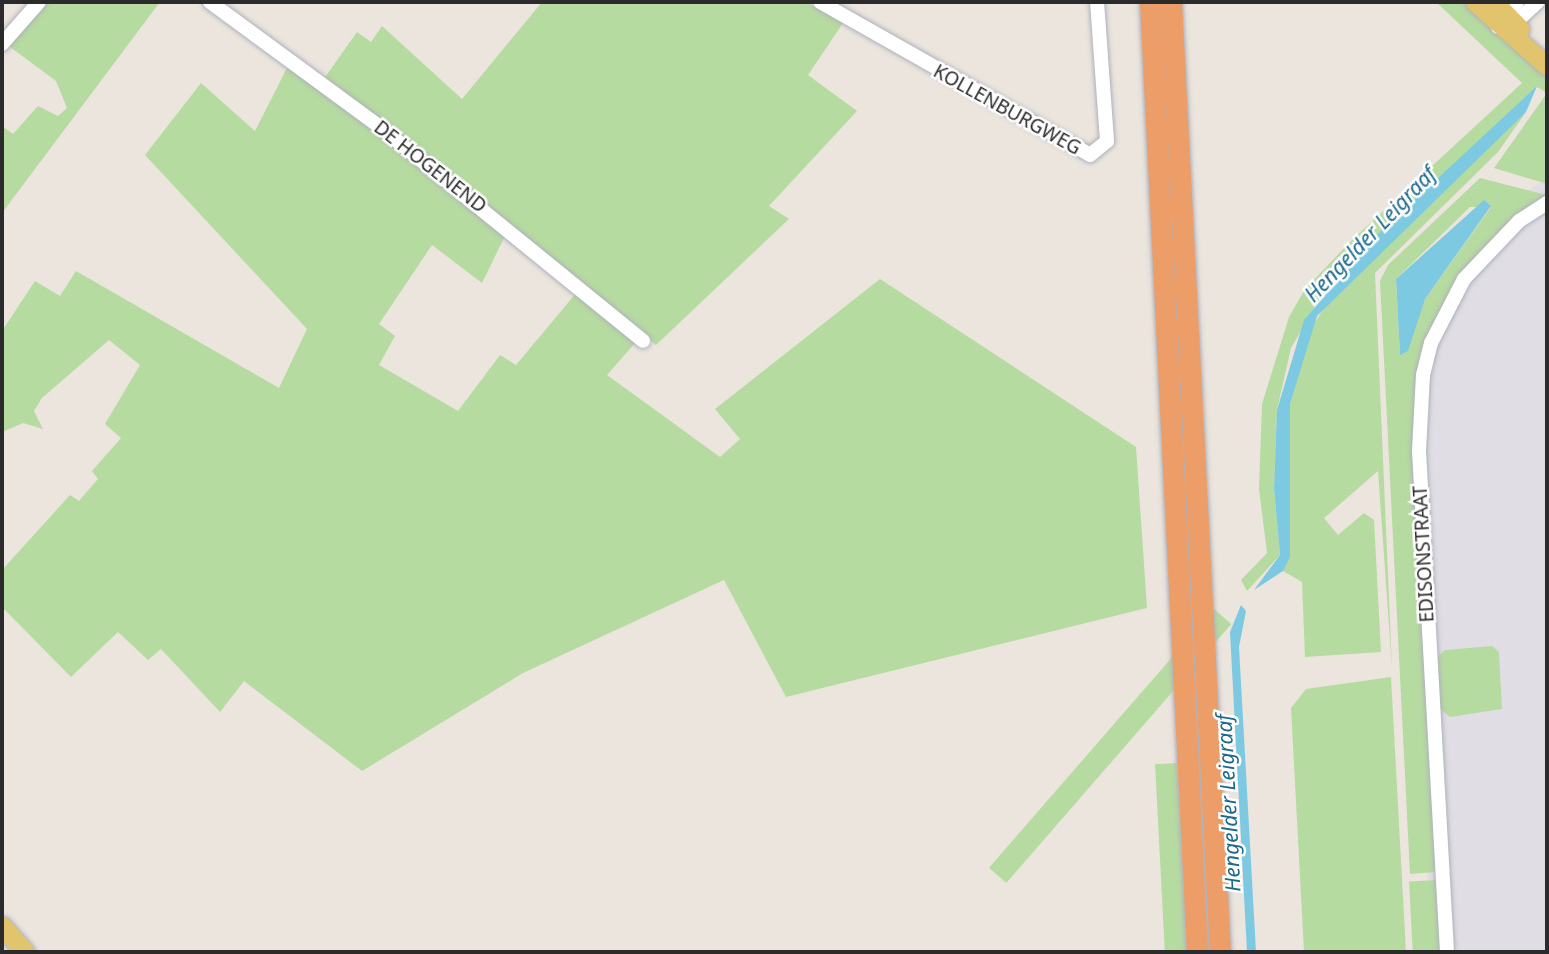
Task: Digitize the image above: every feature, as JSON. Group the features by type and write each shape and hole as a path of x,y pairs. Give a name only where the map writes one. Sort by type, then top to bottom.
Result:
{"highway":[{"path":"1150,2 1197,952"},
{"path":"1171,2 1220,952"}],"main road":[{"path":"1475,2 1505,14 1547,51"},
{"path":"1505,14 1547,66"},
{"path":"2,926 25,952"}],"street":[{"path":"2,44 39,2"},
{"name":"DE HOGENEND","path":"210,2 380,127 643,341"},
{"name":"KOLLENBURGWEG","path":"820,2 1090,155 1107,141 1097,2"},
{"path":"1505,14 1538,2"},
{"name":"EDISONSTRAAT","path":"1447,952 1419,451 1423,375 1431,343 1464,279 1519,221 1547,203"}],"shaded area":[{"path":"1547,178 1547,952 1431,952 1403,346 1493,216"}],"green space":[{"path":"42,2 160,2 2,213 2,126 13,134 38,106 58,116 67,108 56,81 6,44"},
{"path":"542,2 806,2 843,23 808,75 857,111 769,206 789,219 656,345 323,80 357,32 371,42 382,26 462,99"},
{"path":"1436,2 1470,2 1547,69 1547,93 1537,87 1324,291 1291,348 1277,410 1274,488 1280,555 1247,591 1241,580 1267,553 1259,489 1262,404 1289,317 1305,289 1354,238 1522,83"},
{"path":"289,64 506,234 482,283 432,245 379,324 395,336 379,365 458,411 500,355 516,365 577,292 637,341 607,375 720,457 740,439 715,409 880,279 1136,447 1147,608 786,697 724,580 523,673 362,771 244,681 220,712 161,649 148,660 118,632 71,677 2,607 2,570 70,495 79,501 98,479 92,471 121,438 105,424 140,365 109,340 42,398 34,411 43,429 23,423 2,432 2,331 35,281 60,296 76,271 279,388 307,329 145,155 201,83 255,131"},
{"path":"1547,93 1547,184 1494,168"},
{"path":"1526,112 1498,152 1375,273 1392,668 1378,471 1324,518 1338,535 1364,513 1374,520 1381,652 1305,657 1302,582 1283,571 1290,551 1290,404 1309,331 1332,296 1389,239"},
{"path":"1480,178 1546,195 1502,229 1460,276 1422,359 1436,872 1410,874 1380,281 1388,265","holes":["1470,207 1491,207 1425,299 1400,355 1396,279"]},
{"path":"1214,609 1231,624 1006,883 989,868"},
{"path":"1492,646 1499,652 1502,709 1450,717 1440,709 1437,657 1445,650"},
{"path":"1391,677 1406,952 1304,952 1291,708 1306,689"},
{"path":"1177,763 1187,952 1165,952 1155,764"},
{"path":"1437,880 1441,952 1413,952 1409,881"}],"water":[{"path":"1537,86 1526,112 1317,316 1290,404 1290,557 1283,571 1254,590 1280,555 1274,488 1277,410 1304,320 1379,233"},
{"path":"1484,200 1491,206 1425,299 1408,351 1400,355 1396,279"},
{"path":"1241,605 1246,611 1239,647 1256,952 1247,952 1230,632"}],"water label":[{"name":"Hengelder Leigraaf","path":"1370,234"},
{"name":"Hengelder Leigraaf","path":"1228,803"}]}
